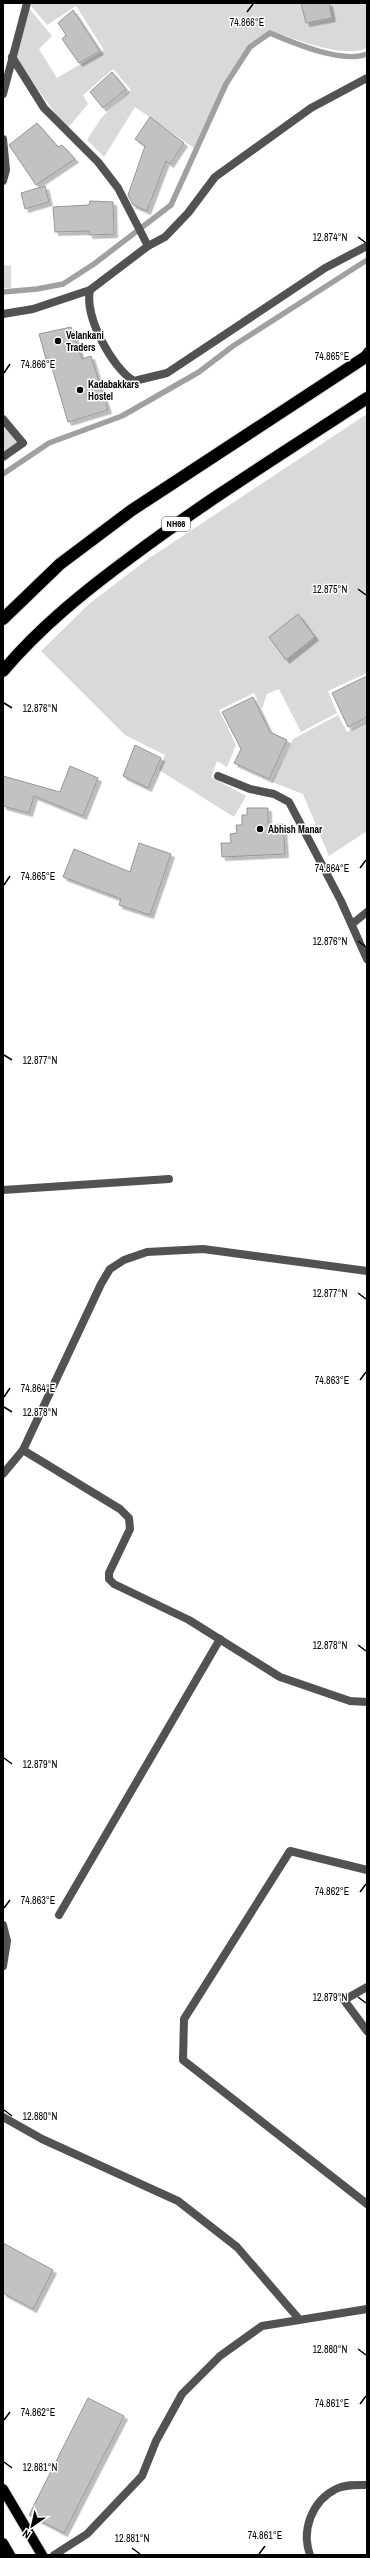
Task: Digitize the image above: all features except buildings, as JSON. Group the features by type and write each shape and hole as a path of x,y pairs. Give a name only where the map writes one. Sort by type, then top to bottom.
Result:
{"highway":[{"path":"3,619 60,564 132,510 367,356"},
{"name":"NH66","path":"3,672 49,622 109,573 171,527 367,398"}],"main road":[{"path":"3,2489 42,2555"},
{"path":"3,2543 10,2555"}],"street":[{"path":"3,94 27,3"},
{"path":"12,57 44,108 98,162 118,188 148,246"},
{"path":"3,314 32,309 90,290 148,246 165,236 188,213 215,177 311,108 367,78"},
{"path":"3,139 6,170 3,181"},
{"path":"90,290 88,300 97,332 124,375 134,381 168,373 325,268 367,246"},
{"path":"3,419 23,443 3,457"},
{"path":"218,776 250,789 274,794 289,802 352,924 367,959"},
{"path":"352,924 367,912"},
{"path":"3,1190 169,1179"},
{"path":"3,1474 23,1450 101,1284 110,1269 124,1260 147,1252 203,1249 367,1271"},
{"path":"23,1450 120,1509 129,1518 130,1529 109,1573 109,1579 189,1620 280,1677 350,1701 367,1702"},
{"path":"59,1915 220,1639"},
{"path":"367,1870 290,1852 184,2019 182,2060 367,2204"},
{"path":"3,1925 8,1941 3,1966"},
{"path":"367,1987 344,2000 367,2031"},
{"path":"3,2117 42,2139 178,2201 237,2247 299,2319"},
{"path":"54,2555 87,2534 142,2476 156,2441 182,2394 220,2356 262,2326 367,2309"},
{"path":"310,2555 306,2546 307,2531 309,2519 316,2506 337,2488 350,2485 367,2485"}],"shaded area":[{"path":"32,3 367,3 367,48 357,51 333,50 319,47 271,31 249,45 229,76 194,148 135,107 104,157 87,140 102,117 131,90 113,69 83,95 88,104 67,129 16,60 29,8 52,36 39,49 57,78 104,50 76,6 47,25 31,6"},
{"path":"3,265 11,266 11,288 3,288"},
{"path":"367,414 367,673 328,691 337,713 301,732 279,689 267,694 262,709 254,693 219,710 236,745 227,767 217,761 211,777 246,796 234,817 159,770 165,755 125,735 41,651 89,604 148,559"},
{"path":"3,420 22,443 3,457"},
{"path":"338,715 347,732 367,722 367,831 329,856 303,794 272,782 293,739"}],"waterway":[{"path":"3,292 37,289 63,284 94,264 171,205 226,84 250,47 270,33 318,51 345,56 367,54"},
{"path":"3,474 49,443 122,416 199,372 233,346 367,260"}],"place":[{"name":"Velankani Traders","path":"58,341"},
{"name":"Kadabakkars Hostel","path":"80,390"},
{"name":"Abhish Manar","path":"260,829"}]}
